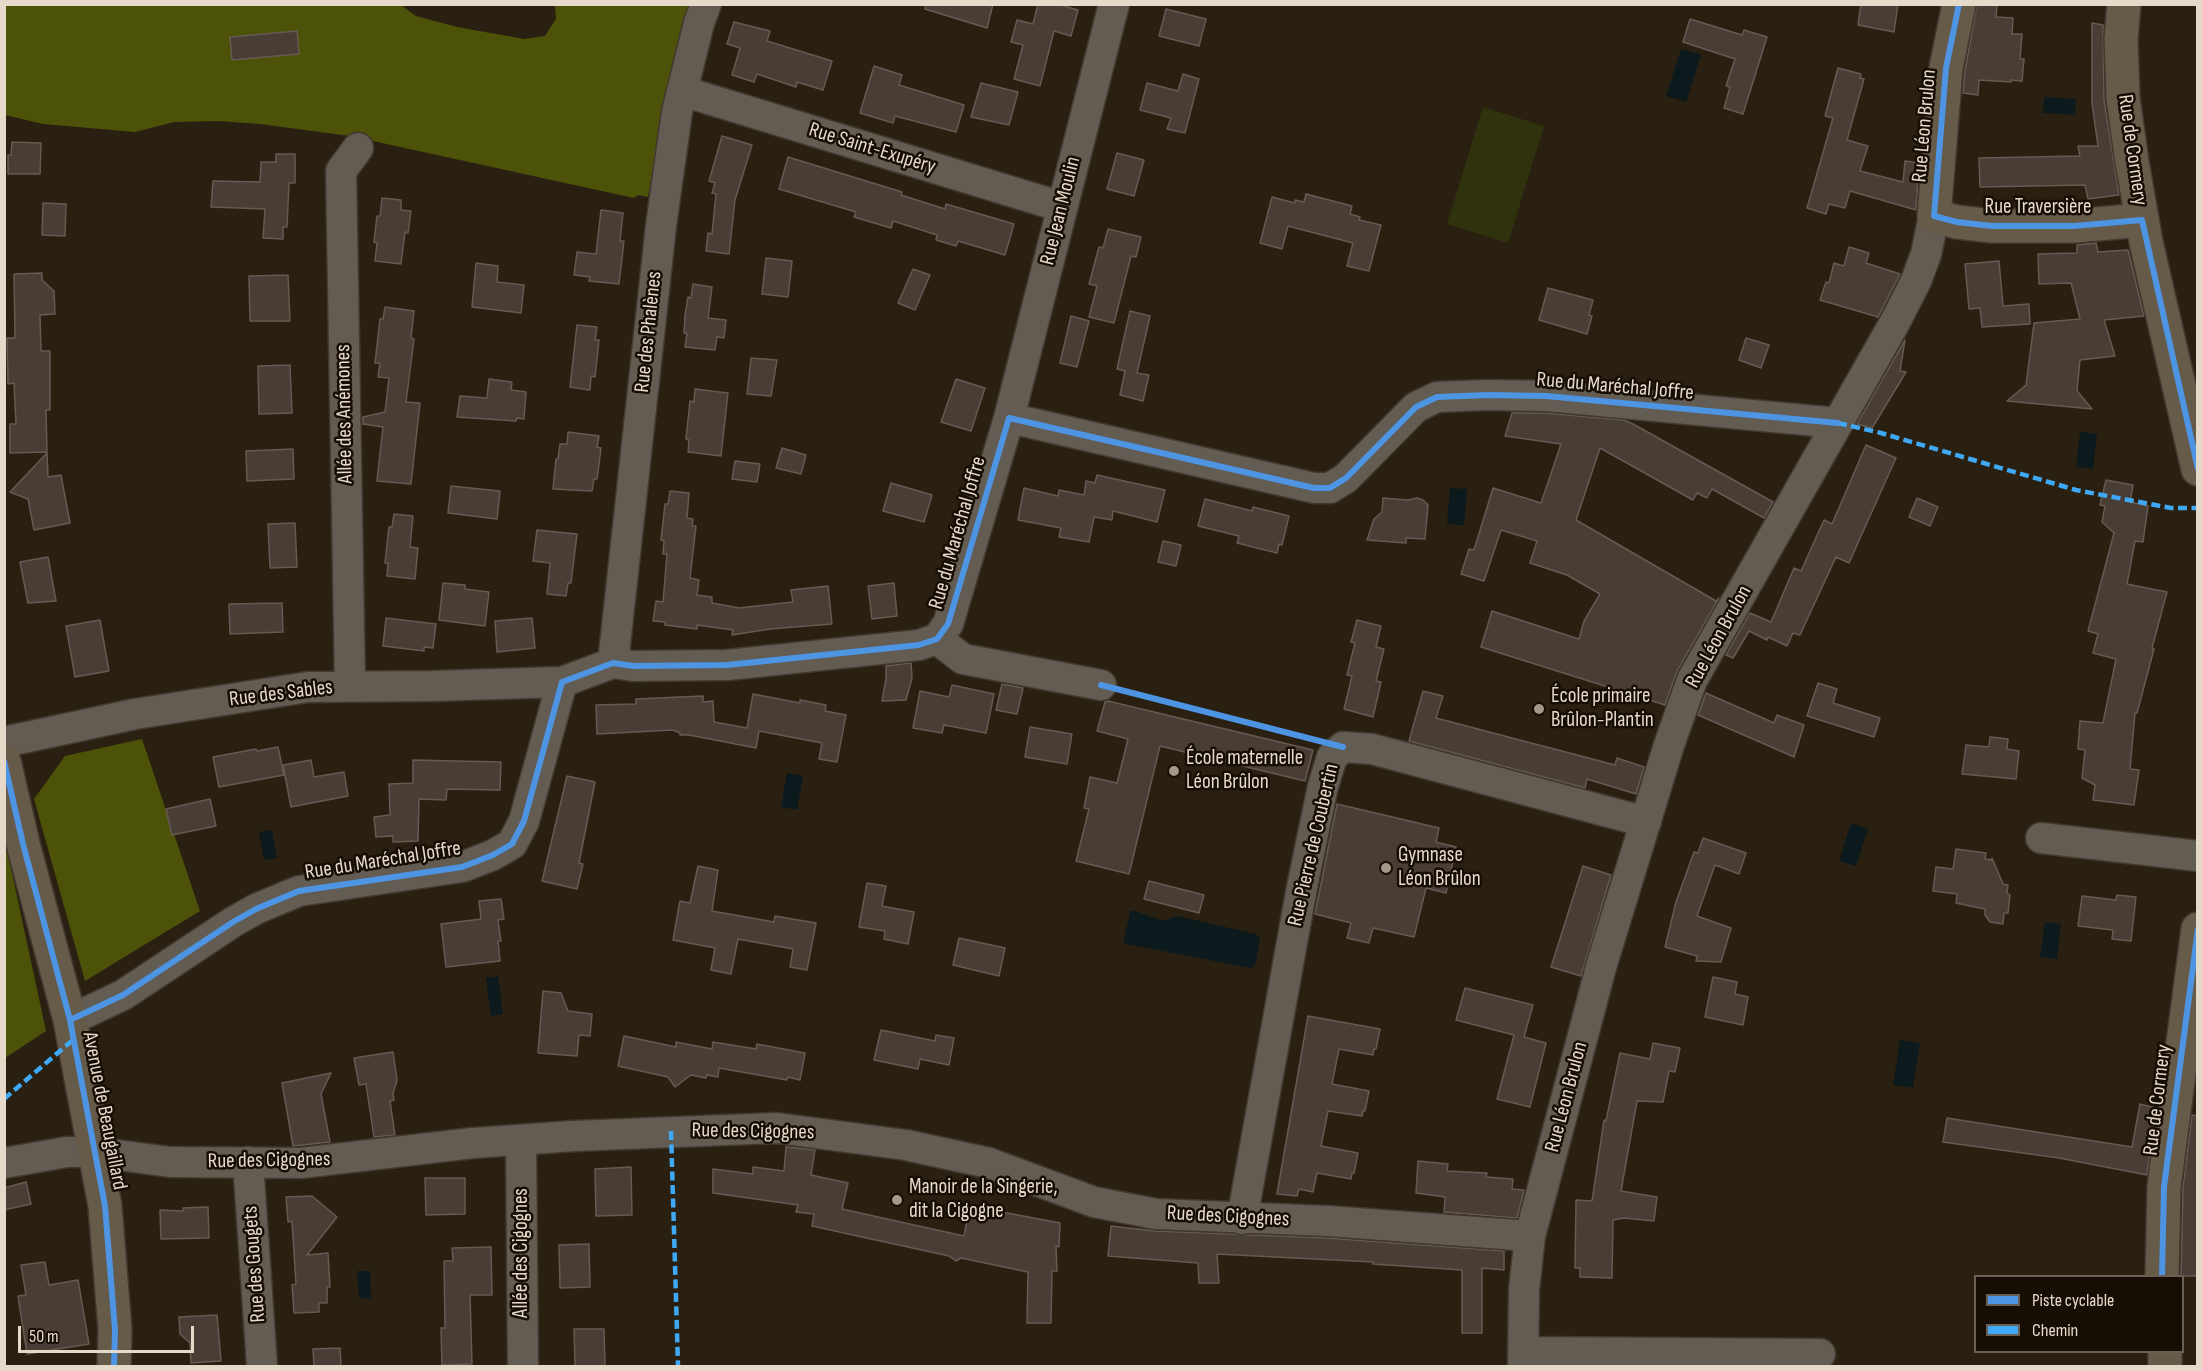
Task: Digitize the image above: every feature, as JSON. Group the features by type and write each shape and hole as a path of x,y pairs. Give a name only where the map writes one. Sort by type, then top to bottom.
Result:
{"main road":[{"name":"Rue Léon Brulon","path":"1934,216 1946,68 1959,4"},
{"name":"Rue de Cormery","path":"2124,4 2121,39 2123,98 2142,220 2198,469"},
{"name":"Rue Traversière","path":"1934,216 1957,222 1992,226 2074,226 2142,220"},
{"name":"Avenue de Beaugaillard","path":"4,761 23,844 70,1020 105,1206 115,1330 114,1366"},
{"name":"Rue de Cormery","path":"2162,1275 2164,1187 2198,929"}],"street":[{"name":"Rue des Phalènes","path":"613,663 661,226 677,112 699,23 706,4"},
{"name":"Rue Jean Moulin","path":"1009,418 1114,4"},
{"name":"Rue Saint-Exupéry","path":"682,91 1062,207"},
{"name":"Allée des Anémones","path":"350,686 341,171 358,148"},
{"name":"Rue Léon Brulon","path":"1523,1359 1524,1290 1530,1236 1601,967 1692,680 1916,281 1926,254 1934,216"},
{"name":"Rue du Maréchal Joffre","path":"70,1020 123,995 233,922 299,891 462,867 494,855 512,844 524,821 562,682 613,663 633,666 727,665 919,645 937,639 948,624 1009,418 1314,488 1330,488 1346,478 1416,407 1437,397 1546,396 1838,423"},
{"path":"937,639 963,659 1101,685"},
{"name":"Rue des Sables","path":"4,742 135,714 308,687 562,682"},
{"name":"Rue Pierre de Coubertin","path":"1242,1219 1302,887 1323,786 1332,757 1343,747 1372,749 1646,822"},
{"path":"2041,838 2198,855"},
{"name":"Rue des Cigognes","path":"4,1163 67,1152 95,1152 170,1162 301,1163 473,1143 777,1128 906,1145 989,1163 1080,1198 1128,1210 1156,1214 1328,1221 1530,1236"},
{"name":"Allée des Cigognes","path":"521,1140 523,1366"},
{"name":"Rue des Gougets","path":"248,1162 262,1366"},
{"path":"1523,1359 1820,1354"}],"green space":[{"path":"5,5 401,5 416,16 457,27 524,39 545,36 556,19 555,5 692,5 671,70 648,197 638,195 634,198 350,136 260,124 218,121 174,122 135,132 43,124 5,115"},
{"path":"1483,107 1544,126 1508,243 1447,224"},
{"path":"142,739 200,911 85,981 34,799 65,756"},
{"path":"4,836 46,1031 5,1058 4,1058"}],"shaded area":[{"path":"1681,49 1701,55 1686,102 1666,96"},
{"path":"2044,97 2076,99 2075,115 2043,113"},
{"path":"2080,432 2097,434 2093,469 2076,467"},
{"path":"1450,488 1467,489 1464,525 1447,524"},
{"path":"787,773 803,776 797,810 781,807"},
{"path":"1851,823 1868,829 1856,866 1839,861"},
{"path":"272,830 277,858 264,860 259,832"},
{"path":"1132,910 1164,921 1177,916 1256,934 1260,938 1255,966 1251,968 1123,943"},
{"path":"2045,922 2061,924 2057,959 2040,957"},
{"path":"498,976 503,1014 491,1016 486,978"},
{"path":"1900,1040 1920,1043 1913,1088 1893,1085"},
{"path":"357,1271 370,1271 371,1299 359,1298"}],"building":[{"path":"926,4 993,4 987,28 925,9"},
{"path":"1038,4 1057,4 1078,10 1071,36 1054,31 1040,86 1014,79 1023,45 1011,42 1017,20 1033,24"},
{"path":"1861,4 1898,4 1894,32 1858,25"},
{"path":"1977,4 1997,4 1996,17 2013,18 2012,34 2022,34 2020,59 2024,59 2022,81 1979,80 1978,95 1963,93"},
{"path":"1166,9 1206,19 1199,46 1159,36"},
{"path":"1690,19 1742,35 1744,30 1767,37 1743,114 1724,108 1730,87 1726,86 1735,59 1683,42"},
{"path":"734,22 770,31 767,41 832,61 823,90 797,82 796,87 757,74 754,82 732,75 740,48 727,44"},
{"path":"2092,23 2103,25 2104,100 2119,195 2088,199 2085,185 1980,187 1979,158 2080,156 2078,146 2098,146 2092,103"},
{"path":"297,31 299,54 232,60 230,37"},
{"path":"874,66 902,75 899,85 964,105 956,132 895,116 893,123 860,113"},
{"path":"1838,68 1861,74 1860,78 1864,79 1847,140 1868,146 1860,171 1903,182 1905,161 1919,163 1916,210 1850,191 1845,208 1829,204 1826,214 1807,208 1833,118 1825,116"},
{"path":"1183,74 1199,79 1185,133 1167,129 1171,118 1140,110 1147,83 1178,91"},
{"path":"981,83 1018,92 1009,125 971,117"},
{"path":"722,136 752,145 735,200 729,254 706,251 708,233 712,234 716,194 712,193 715,183 709,181"},
{"path":"12,142 41,143 40,174 8,174 8,155 11,155"},
{"path":"1117,153 1144,160 1134,196 1107,189"},
{"path":"276,154 295,154 295,183 289,183 287,227 283,227 283,239 263,238 265,209 211,207 213,181 260,182 261,162 276,162"},
{"path":"788,157 902,192 901,195 945,209 946,204 1014,224 1005,255 958,241 956,246 936,240 937,235 893,221 891,228 854,217 856,212 779,189"},
{"path":"1306,194 1352,206 1350,214 1360,217 1359,220 1381,225 1369,271 1347,266 1353,243 1288,226 1282,249 1260,243 1272,197 1295,203 1295,200 1304,202"},
{"path":"382,198 401,200 401,210 411,211 408,233 405,232 401,264 375,261 377,243 374,242"},
{"path":"43,203 66,204 65,236 42,235"},
{"path":"601,210 623,213 620,241 624,241 619,284 589,281 590,277 574,275 577,252 596,254"},
{"path":"1108,229 1141,237 1136,257 1131,256 1114,323 1089,317 1097,286 1089,284 1099,247 1103,248"},
{"path":"2096,243 2098,252 2128,250 2144,316 2104,320 2115,356 2080,360 2077,391 2092,409 2007,401 2026,385 2034,323 2080,319 2071,283 2039,284 2038,254 2077,253 2077,245"},
{"path":"1849,247 1869,253 1866,263 1900,274 1878,317 1820,300 1826,282 1829,283 1834,263 1844,266"},
{"path":"766,258 792,261 788,297 762,294"},
{"path":"1999,261 2003,306 2029,304 2030,324 1982,327 1980,308 1969,309 1965,264"},
{"path":"476,263 498,266 497,282 524,285 521,313 472,307"},
{"path":"913,269 930,275 915,310 898,303"},
{"path":"42,273 42,280 54,291 55,314 40,315 41,351 50,351 50,410 46,410 47,452 10,453 10,424 16,424 14,383 8,384 7,338 15,338 14,274"},
{"path":"288,275 290,321 250,321 249,276"},
{"path":"693,284 712,287 708,318 726,320 724,338 717,337 715,350 685,347 687,334 684,333 685,315"},
{"path":"1548,288 1593,300 1587,334 1539,320"},
{"path":"385,307 414,311 411,338 414,339 406,402 420,403 411,484 377,481 383,427 363,424 363,417 385,412 389,378 378,377 380,363 375,363 380,319 383,319"},
{"path":"1130,311 1150,316 1137,373 1149,375 1143,401 1120,395 1125,371 1117,369"},
{"path":"1071,316 1089,321 1077,367 1060,363"},
{"path":"577,325 597,327 595,340 599,340 595,377 591,376 590,390 570,387"},
{"path":"1746,338 1769,345 1761,368 1739,360"},
{"path":"1905,340 1900,371 1906,372 1872,428 1857,424"},
{"path":"751,358 777,360 771,396 747,394"},
{"path":"290,365 292,413 259,414 258,366"},
{"path":"489,379 512,382 511,390 526,392 524,419 517,418 516,421 457,417 460,396 487,398"},
{"path":"956,379 985,388 971,431 941,422"},
{"path":"695,389 728,393 721,456 688,452 689,440 686,439 690,401 694,402"},
{"path":"1512,413 1545,413 1623,420 1773,502 1764,518 1712,489 1707,498 1697,493 1693,500 1600,448 1576,520 1716,601 1719,598 1677,671 1665,705 1481,647 1492,611 1579,639 1584,621 1600,594 1567,575 1530,563 1537,541 1501,530 1484,581 1461,574 1469,549 1474,550 1493,488 1541,503 1561,444 1505,436"},
{"path":"568,432 599,436 597,447 601,448 599,464 597,479 594,479 592,491 553,489 556,459 558,459 560,444 567,444"},
{"path":"1866,445 1896,458 1849,563 1836,557 1800,635 1793,633 1787,646 1749,631 1733,658 1726,655 1750,613 1771,622 1794,568 1801,571 1824,520 1832,524"},
{"path":"782,448 806,455 801,474 776,468"},
{"path":"293,449 294,479 247,481 246,451"},
{"path":"47,453 48,477 61,475 70,523 34,530 28,499 10,492"},
{"path":"735,461 760,464 757,482 732,479"},
{"path":"1097,475 1165,490 1157,522 1113,511 1112,520 1094,517 1089,542 1059,537 1061,528 1018,520 1024,488 1058,496 1059,490 1084,495 1086,481 1095,483"},
{"path":"2106,480 2133,485 2130,502 2148,506 2143,542 2135,541 2127,584 2167,592 2152,648 2154,649 2137,713 2135,713 2130,769 2139,770 2134,805 2093,800 2095,785 2082,778 2085,750 2078,749 2080,721 2103,723 2116,659 2093,653 2098,634 2088,631 2114,533 2102,522 2105,506 2100,505"},
{"path":"891,483 932,495 924,522 883,511"},
{"path":"451,486 500,491 497,519 448,513"},
{"path":"670,491 689,493 687,518 693,519 692,526 696,526 690,578 699,580 697,595 712,597 712,603 739,608 793,602 791,590 828,586 832,624 770,629 732,635 733,630 697,625 697,629 653,621 656,601 663,602 667,554 663,554 664,541 661,540 665,504 668,504"},
{"path":"1383,498 1423,500 1428,505 1425,539 1406,538 1406,543 1367,540 1374,519 1382,512"},
{"path":"1917,498 1938,507 1930,526 1909,517"},
{"path":"1205,499 1252,511 1253,507 1289,516 1282,545 1279,544 1277,553 1237,543 1239,536 1198,526"},
{"path":"394,514 413,516 410,547 418,548 415,579 387,576 388,563 385,563 389,527 392,527"},
{"path":"295,523 297,567 270,568 268,524"},
{"path":"537,530 577,534 571,583 568,583 566,596 547,594 550,563 533,561"},
{"path":"1163,541 1181,545 1176,566 1158,562"},
{"path":"48,557 56,601 28,603 20,562"},
{"path":"443,583 465,585 465,589 489,592 485,626 439,620"},
{"path":"894,583 897,616 872,619 868,586"},
{"path":"282,603 283,632 230,634 229,604"},
{"path":"386,618 436,624 433,648 424,647 424,651 383,646"},
{"path":"532,618 535,648 497,652 495,621"},
{"path":"100,620 109,671 75,677 66,626"},
{"path":"1357,620 1381,626 1376,647 1384,649 1376,681 1381,682 1373,717 1344,709 1352,676 1347,675 1355,643 1351,642"},
{"path":"911,663 912,678 906,700 882,701 886,666"},
{"path":"1818,683 1837,689 1833,703 1880,718 1874,737 1807,716"},
{"path":"1002,684 1023,688 1017,714 996,710"},
{"path":"952,685 994,694 986,733 944,725 942,733 913,728 920,691 949,697"},
{"path":"1423,691 1443,696 1436,718 1615,765 1617,758 1644,767 1636,794 1587,779 1585,788 1409,741"},
{"path":"1706,693 1774,723 1777,715 1804,725 1794,757 1698,715"},
{"path":"753,694 800,703 800,700 826,705 825,711 846,715 837,762 819,759 822,743 759,731 756,748 680,735 673,730 597,734 596,705 636,704 636,699 703,696 703,702 713,701 714,722 747,728"},
{"path":"1105,702 1313,750 1305,781 1160,746 1129,874 1076,861 1089,809 1084,808 1090,777 1117,783 1128,739 1097,731"},
{"path":"1030,727 1072,734 1067,764 1025,757"},
{"path":"1990,737 2008,739 2007,749 2019,751 2016,779 1962,774 1966,745 1989,747"},
{"path":"278,747 284,775 219,787 213,757"},
{"path":"311,760 314,777 344,772 348,796 291,807 283,765"},
{"path":"413,760 501,762 500,790 447,789 446,800 419,799 418,841 393,842 393,836 376,837 374,817 390,815 389,784 413,783"},
{"path":"567,776 595,782 579,863 583,864 577,889 542,881"},
{"path":"210,799 216,826 172,835 166,809"},
{"name":"Gymnase Léon Brûlon","path":"1337,804 1439,828 1436,842 1456,847 1446,893 1426,888 1414,937 1373,928 1369,943 1347,938 1351,923 1315,914"},
{"path":"1703,838 1746,853 1739,874 1715,865 1697,916 1731,928 1721,962 1696,961 1697,956 1665,947 1676,902 1694,852 1698,853"},
{"path":"1956,849 1986,853 1985,859 1992,860 1992,858 2003,884 2008,885 2007,893 2010,895 2008,913 2004,913 2003,924 1990,922 1985,915 1985,909 1956,903 1957,894 1933,891 1936,867 1953,869"},
{"path":"698,866 718,870 712,911 774,922 775,916 816,923 807,970 790,967 793,949 738,939 731,974 711,970 715,948 673,940 680,901 690,903"},
{"path":"1583,866 1611,875 1581,976 1551,967"},
{"path":"1149,881 1204,895 1199,913 1144,899"},
{"path":"867,883 886,886 882,906 914,912 908,944 884,939 885,931 859,927"},
{"path":"2117,895 2136,897 2131,941 2112,939 2113,930 2078,926 2082,896 2116,900"},
{"path":"501,899 504,919 498,920 501,941 498,941 500,961 446,967 441,924 481,919 479,901"},
{"path":"959,938 1005,948 999,976 953,965"},
{"path":"1713,977 1737,982 1735,994 1748,997 1743,1025 1705,1017"},
{"path":"1465,988 1533,1005 1524,1037 1546,1043 1530,1107 1497,1099 1514,1035 1456,1020"},
{"path":"543,991 561,993 568,1011 592,1014 590,1036 579,1035 577,1056 538,1053"},
{"path":"1308,1016 1380,1029 1373,1055 1339,1049 1332,1084 1369,1091 1362,1116 1328,1111 1321,1146 1358,1153 1351,1179 1317,1173 1313,1192 1299,1189 1297,1196 1277,1194"},
{"path":"881,1030 935,1041 936,1035 954,1038 949,1065 920,1059 918,1069 874,1060"},
{"path":"624,1036 676,1047 676,1042 712,1049 713,1042 756,1049 757,1044 805,1053 800,1080 788,1077 787,1080 719,1068 718,1077 707,1075 706,1078 691,1075 675,1087 668,1077 618,1066"},
{"path":"1653,1043 1680,1048 1675,1072 1669,1071 1663,1102 1637,1101 1621,1191 1657,1197 1654,1221 1624,1218 1613,1220 1612,1278 1580,1277 1580,1268 1575,1268 1576,1200 1592,1201 1604,1120 1606,1121 1620,1053 1650,1059"},
{"path":"393,1052 397,1080 393,1094 394,1100 390,1101 395,1135 374,1137 366,1084 359,1085 354,1058"},
{"path":"331,1073 321,1094 330,1142 293,1146 282,1083"},
{"path":"2140,1104 2156,1108 2147,1175 2059,1158 1943,1142 1947,1118 2132,1147"},
{"path":"2192,1115 2198,1116 2198,1276 2181,1275 2183,1188"},
{"path":"786,1147 815,1150 811,1175 848,1183 842,1209 964,1236 970,1206 1060,1223 1059,1247 1056,1246 1057,1271 1052,1271 1051,1323 1027,1323 1028,1272 961,1258 956,1261 949,1256 812,1226 814,1214 796,1212 798,1205 713,1193 713,1169 753,1174 753,1167 784,1171"},
{"path":"1418,1161 1448,1164 1447,1171 1487,1173 1486,1177 1513,1179 1512,1189 1524,1190 1517,1218 1444,1212 1445,1197 1416,1193"},
{"path":"631,1167 632,1215 596,1216 595,1169"},
{"path":"425,1178 465,1178 465,1214 426,1215"},
{"path":"26,1182 31,1204 4,1210 4,1188"},
{"path":"312,1196 337,1217 307,1255 328,1253 330,1287 327,1287 327,1303 319,1303 319,1312 294,1313 292,1285 296,1284 292,1221 288,1222 286,1197"},
{"path":"208,1207 209,1238 161,1239 160,1210 183,1211 183,1208"},
{"path":"1111,1226 1155,1231 1327,1238 1504,1251 1504,1270 1482,1268 1482,1333 1462,1333 1462,1270 1373,1264 1373,1262 1217,1254 1219,1283 1199,1283 1198,1263 1108,1256"},
{"path":"589,1244 590,1287 560,1288 559,1245"},
{"path":"491,1247 492,1295 470,1295 472,1364 442,1365 441,1328 445,1328 444,1261 453,1261 452,1248"},
{"path":"45,1262 49,1285 78,1280 89,1344 27,1354 18,1296 26,1295 21,1265"},
{"path":"217,1315 221,1361 191,1363 190,1343 180,1334 179,1317"},
{"path":"574,1329 604,1329 605,1366 575,1366"},
{"path":"340,1348 341,1366 314,1366 313,1349"}],"marked path":[{"path":"1838,423 1881,433 2076,490 2171,508 2198,508"},
{"path":"4,1099 74,1039"},
{"path":"671,1131 678,1366"}],"cycle path":[{"path":"1959,4 1946,68 1934,216 1957,222 1992,226 2074,226 2142,220 2198,469"},
{"path":"70,1020 123,995 256,909 299,891 462,867 493,855 512,844 524,821 562,682 613,663 633,666 727,665 919,645 937,639 948,624 1009,418 1314,488 1330,488 1346,478 1416,407 1437,397 1546,396 1838,423"},
{"path":"1101,685 1343,747"},
{"path":"4,761 23,844 70,1020 105,1206 115,1330 114,1366"},
{"path":"2162,1275 2164,1187 2198,929"}],"place":[{"name":"École primaire Brûlon-Plantin","path":"1539,709"},
{"name":"École maternelle Léon Brûlon","path":"1174,771"},
{"name":"Gymnase Léon Brûlon","path":"1386,868"},
{"name":"Manoir de la Singerie, dit la Cigogne","path":"897,1200"}]}
